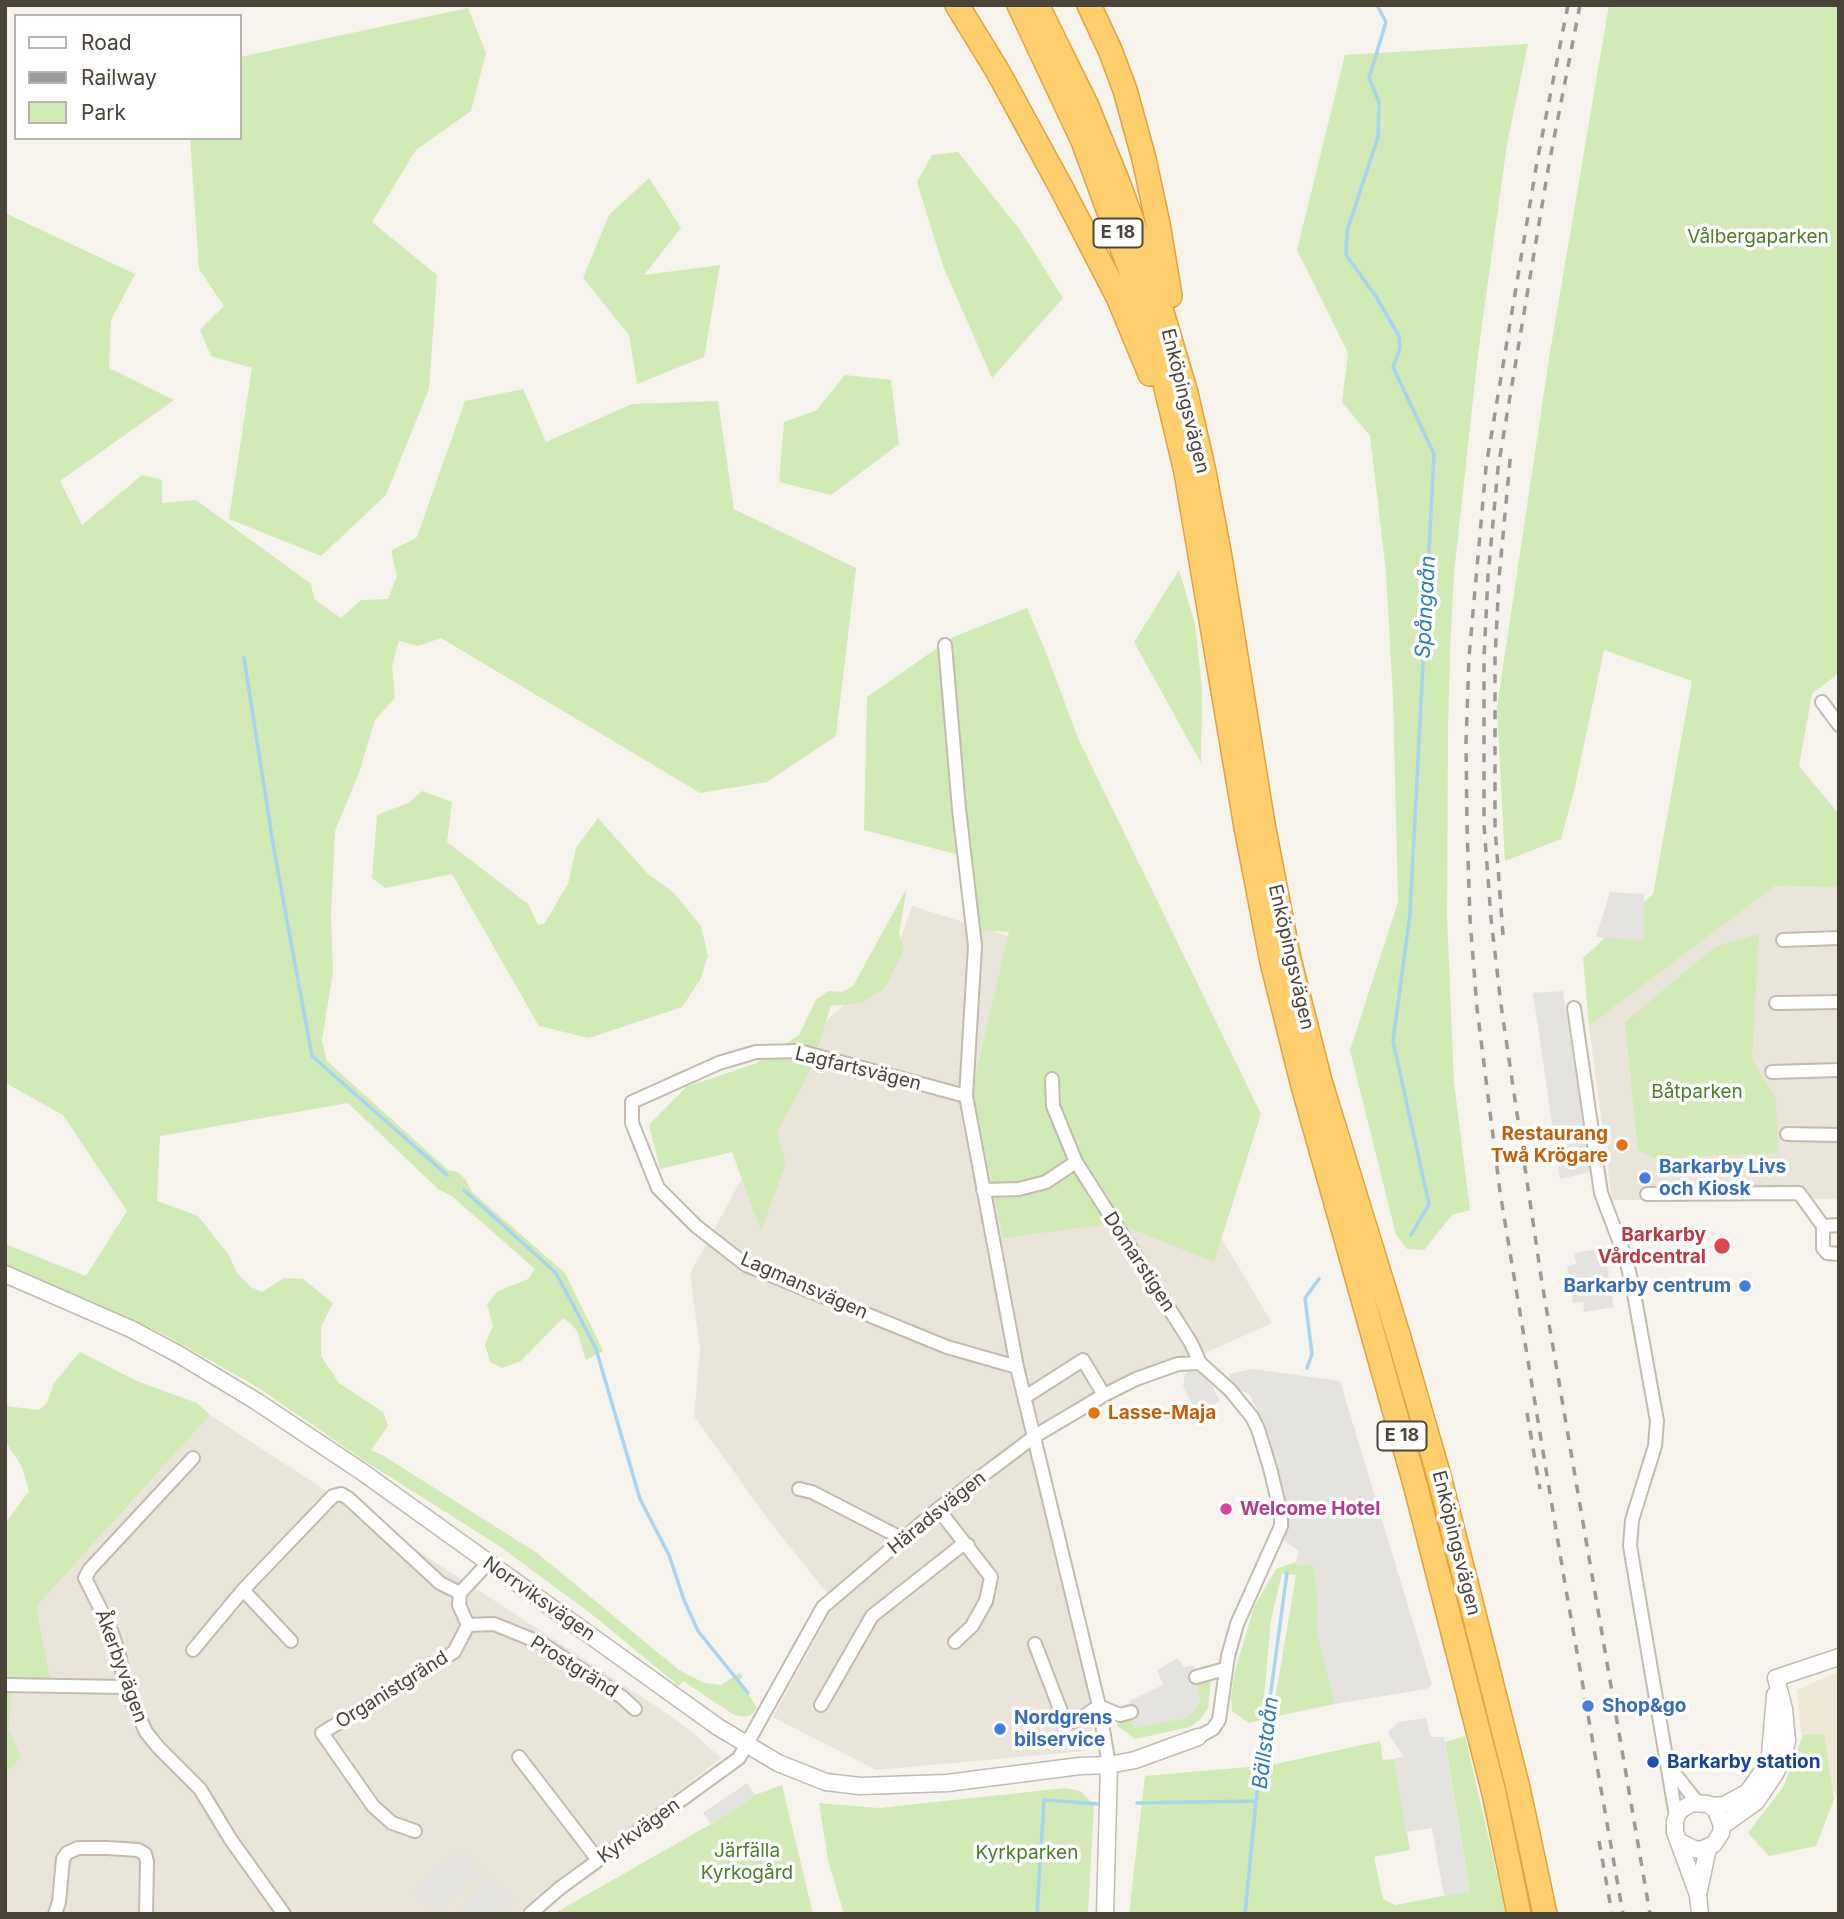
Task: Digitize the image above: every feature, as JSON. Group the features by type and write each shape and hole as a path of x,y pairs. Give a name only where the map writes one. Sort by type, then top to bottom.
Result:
{"highway":[{"path":"957,5 998,70 1118,297 1143,354 1186,472"},
{"name":"Enköpingsvägen","path":"1019,5 1083,141 1152,329 1186,472 1246,827 1272,962 1303,1086 1415,1484 1494,1793 1519,1914"},
{"name":"Enköpingsvägen","path":"1037,5 1086,104 1119,185 1148,265 1186,393 1216,536 1263,824 1289,959 1320,1082 1401,1341 1439,1476 1518,1788 1545,1914"},
{"path":"1089,5 1114,60 1144,159 1158,224 1186,393"}],"street":[{"path":"945,645 959,809 975,946 966,1096 1017,1367 1099,1706 1109,1765 1105,1914"},
{"path":"1822,702 1839,725"},
{"path":"1783,940 1839,938"},
{"path":"1776,1003 1839,1002"},
{"path":"1574,1008 1601,1194 1626,1259 1650,1374 1657,1434 1632,1520 1630,1546 1676,1816 1674,1827 1698,1895 1700,1914"},
{"name":"Lagfartsvägen","path":"632,1102 719,1063 756,1052 799,1051 966,1096"},
{"path":"1772,1072 1839,1070"},
{"name":"Domarstigen","path":"1052,1079 1053,1106 1076,1162 1191,1343 1200,1363"},
{"name":"Lagmansvägen","path":"632,1102 632,1123 658,1188 696,1226 746,1265 947,1347 1017,1367"},
{"path":"1787,1135 1839,1135"},
{"path":"983,1190 1019,1189 1046,1182 1076,1162"},
{"path":"1647,1194 1799,1194 1823,1226 1824,1248 1828,1253 1839,1254"},
{"path":"1823,1226 1839,1225"},
{"name":"Norrviksvägen","path":"5,1274 131,1329 256,1401 361,1471 746,1746 778,1763 826,1782 860,1786 947,1783 1080,1766 1109,1765 1135,1760 1198,1737"},
{"path":"1025,1397 1083,1360 1104,1395"},
{"path":"1198,1737 1213,1730 1219,1720 1226,1669 1237,1624 1282,1526 1266,1450 1252,1417 1230,1390 1200,1363"},
{"name":"Häradsvägen","path":"746,1746 823,1607 903,1539 1035,1436 1104,1395 1136,1379 1178,1364 1200,1363"},
{"name":"Åkerbyvägen","path":"193,1458 98,1560 85,1578 111,1630 125,1687 146,1732 200,1789 226,1832 284,1914"},
{"path":"799,1489 812,1492 903,1539"},
{"path":"193,1650 243,1590 324,1504 333,1496 341,1494 440,1583 460,1593"},
{"path":"939,1509 992,1577 986,1601 972,1626 955,1643"},
{"path":"821,1705 872,1616 962,1545 968,1545"},
{"path":"468,1625 459,1605 460,1593 488,1563"},
{"path":"243,1590 291,1641"},
{"name":"Prostgränd","path":"468,1625 494,1624 541,1643 622,1697 635,1709"},
{"name":"Organistgränd","path":"415,1831 392,1823 373,1806 322,1733 454,1652 468,1625"},
{"path":"1035,1644 1062,1714 1071,1722 1077,1721 1099,1706"},
{"path":"1776,1678 1839,1657"},
{"path":"1196,1677 1226,1669"},
{"path":"1676,1816 1687,1804 1724,1805 1748,1792 1770,1755 1776,1678"},
{"path":"1722,1826 1756,1802 1783,1758 1787,1741 1784,1709 1776,1678"},
{"path":"5,1685 125,1687"},
{"path":"1099,1706 1120,1715 1131,1712"},
{"name":"Kyrkvägen","path":"530,1914 560,1888 738,1758 746,1746"},
{"path":"519,1757 598,1860"},
{"path":"1666,1763 1705,1804 1719,1814 1722,1826 1718,1839 1708,1848 1698,1895"},
{"path":"1680,1842 1694,1849 1708,1848"},
{"path":"55,1914 59,1902 62,1860 67,1853 78,1848 107,1848 138,1850 145,1854 146,1914"}],"shaded area":[{"path":"1775,886 1839,887 1839,1199 1612,1200 1589,1026"},
{"path":"1610,892 1644,894 1644,941 1596,937"},
{"path":"912,906 1049,949 1272,1323 1021,1436 1033,1458 1095,1720 1085,1751 876,1770 773,1717 835,1603 770,1522 694,1416 700,1349 690,1274 828,1019 892,964"},
{"path":"1563,991 1590,1172 1560,1179 1533,993"},
{"path":"1604,1248 1614,1307 1584,1312 1583,1302 1573,1303 1567,1266 1576,1264 1574,1253"},
{"path":"1196,1367 1207,1376 1220,1401 1197,1413 1183,1387 1185,1374"},
{"path":"1253,1369 1340,1381 1432,1685 1426,1689 1335,1704 1317,1632 1318,1597 1313,1564 1298,1565 1296,1562 1299,1551 1283,1540 1289,1516 1260,1415 1250,1395 1234,1387 1229,1374"},
{"path":"210,1415 662,1710 721,1758 523,1914 5,1914 5,1774 21,1758 9,1730 12,1682 51,1679 36,1607"},
{"path":"1178,1658 1184,1667 1194,1666 1200,1703 1188,1718 1134,1728 1129,1701 1163,1685 1157,1670"},
{"path":"1839,1671 1839,1801 1801,1732 1797,1690"},
{"path":"1426,1718 1431,1737 1444,1737 1470,1891 1444,1896 1432,1828 1406,1832 1394,1759 1403,1756 1388,1733 1398,1722"},
{"path":"747,1783 755,1795 711,1824 703,1813"},
{"path":"464,1849 482,1873 435,1913 414,1890 434,1870"},
{"path":"492,1876 514,1898 498,1914 454,1914"}],"green space":[{"name":"Vålbergaparken","path":"1609,5 1839,5 1839,673 1812,694 1799,766 1839,814 1839,887 1775,886 1589,1026 1583,958 1653,894 1692,681 1604,650 1575,787 1561,839 1505,861 1497,707 1550,352"},
{"path":"468,8 486,53 471,111 416,150 372,222 437,275 429,389 386,495 321,556 229,519 252,368 211,356 200,330 224,306 199,269 190,140 242,140 242,57"},
{"path":"1528,44 1507,144 1478,354 1454,573 1450,653 1447,916 1454,1082 1470,1210 1452,1215 1424,1250 1407,1249 1396,1235 1350,1050 1398,902 1393,697 1386,572 1370,436 1342,402 1348,353 1297,250 1345,55"},
{"path":"958,152 1020,230 1063,298 992,378 943,266 917,182 932,155"},
{"path":"649,178 681,228 644,275 720,265 704,357 637,384 629,335 583,278 609,215"},
{"path":"5,213 135,274 111,320 109,368 174,400 60,481 82,525 142,475 162,480 162,503 196,500 311,584 314,599 341,618 361,600 388,599 397,576 391,551 417,537 465,401 523,389 546,442 632,404 718,401 734,509 856,568 836,736 767,782 700,793 441,638 418,646 399,641 392,665 395,698 375,720 359,773 335,831 331,917 333,972 322,1040 327,1061 448,1170 458,1172 471,1191 565,1273 603,1351 586,1360 577,1331 563,1318 521,1361 502,1368 490,1362 485,1344 493,1326 487,1304 498,1291 528,1279 535,1269 453,1197 438,1189 348,1103 160,1136 157,1201 198,1216 229,1255 237,1273 251,1287 262,1292 284,1278 303,1279 333,1303 321,1327 321,1356 339,1383 383,1412 388,1426 371,1450 537,1553 679,1670 704,1683 721,1685 739,1673 743,1676 740,1680 757,1708 751,1715 734,1715 683,1681 679,1686 589,1612 499,1546 368,1463 254,1385 161,1333 5,1264 5,1244 86,1276 127,1211 63,1115 9,1085 5,1077"},
{"path":"845,375 891,380 899,444 831,495 779,482 784,422 817,410"},
{"path":"1179,570 1195,624 1202,688 1201,763 1134,642"},
{"path":"1027,608 1078,738 1261,1114 1214,1262 1117,1223 1003,1238 972,1090 1009,932 980,930 960,767 949,772 959,855 864,830 867,697 953,637"},
{"path":"422,791 452,802 447,842 528,904 538,925 544,924 568,884 576,848 598,818 648,874 673,892 701,926 708,956 700,980 682,1007 589,1038 539,1026 452,874 385,888 372,878 377,815 408,803"},
{"path":"907,888 899,933 904,950 884,989 861,1003 831,1006 810,1071 777,1132 786,1163 761,1231 732,1152 660,1169 649,1125 686,1087 754,1064 799,1035 816,1000 828,991 842,992 853,986"},
{"name":"Båtparken","path":"1759,934 1752,1060 1776,1098 1778,1153 1654,1158 1638,1150 1625,1022 1715,947"},
{"path":"80,1352 139,1382 197,1403 210,1415 36,1607 51,1680 12,1682 9,1730 21,1758 5,1774 5,1524 29,1491 22,1467 5,1441 5,1406 39,1410 47,1403 54,1383"},
{"path":"1296,1562 1298,1565 1313,1564 1318,1597 1317,1632 1335,1704 1272,1717 1296,1575 1282,1574 1271,1620 1262,1720 1249,1723 1232,1711 1235,1671 1254,1607 1276,1569"},
{"path":"1211,1679 1208,1708 1201,1719 1190,1727 1135,1739 1116,1725 1124,1718 1132,1718 1135,1728 1200,1703 1197,1685"},
{"path":"1824,1734 1834,1799 1816,1846 1769,1856 1748,1833 1783,1787 1803,1735"},
{"path":"1465,1736 1506,1914 1129,1914 1145,1776 1271,1765 1380,1741 1383,1760 1394,1759 1410,1850 1374,1857 1383,1899 1395,1905 1470,1891 1445,1742"},
{"name":"Järfälla Kyrkogård","path":"782,1785 813,1914 553,1914 711,1824 755,1795"},
{"name":"Kyrkparken","path":"1066,1788 1080,1791 1094,1804 1088,1914 844,1914 828,1860 819,1803 879,1808"}],"waterway":[{"name":"Spångaån","path":"1377,5 1386,22 1369,78 1379,102 1378,137 1347,231 1346,255 1375,295 1399,336 1400,348 1393,367 1434,454 1410,914 1393,1041 1429,1204 1411,1235"},
{"path":"244,658 274,850 312,1056 447,1175"},
{"path":"464,1190 555,1272 596,1349 640,1499 669,1555 698,1631 748,1693"},
{"name":"Spångaån","path":"1307,1368 1312,1354 1305,1298 1319,1279"},
{"name":"Bällstaån","path":"1245,1914 1256,1801 1287,1573"},
{"path":"1037,1914 1044,1800 1100,1804"},
{"path":"1137,1803 1256,1801"}],"railway":[{"path":"1568,5 1537,162 1486,467 1469,657 1467,825 1470,919 1477,1008 1500,1192 1623,1914"},
{"path":"1580,5 1549,164 1498,468 1484,657 1484,825 1501,1005 1542,1283 1650,1914"},
{"path":"1503,935 1495,827 1495,659 1499,578 1511,450"},
{"path":"1527,1413 1540,1489"},
{"path":"1599,1841 1612,1914"}],"place":[{"name":"Restaurang Twå Krögare","path":"1622,1145"},
{"name":"Barkarby Livs och Kiosk","path":"1645,1178"},
{"name":"Barkarby Vårdcentral","path":"1722,1246"},
{"name":"Barkarby centrum","path":"1745,1286"},
{"name":"Lasse-Maja","path":"1094,1413"},
{"name":"Welcome Hotel","path":"1226,1509"},
{"name":"Shop&go","path":"1588,1706"},
{"name":"Nordgrens bilservice","path":"1000,1729"},
{"name":"Barkarby station","path":"1653,1762"}]}
